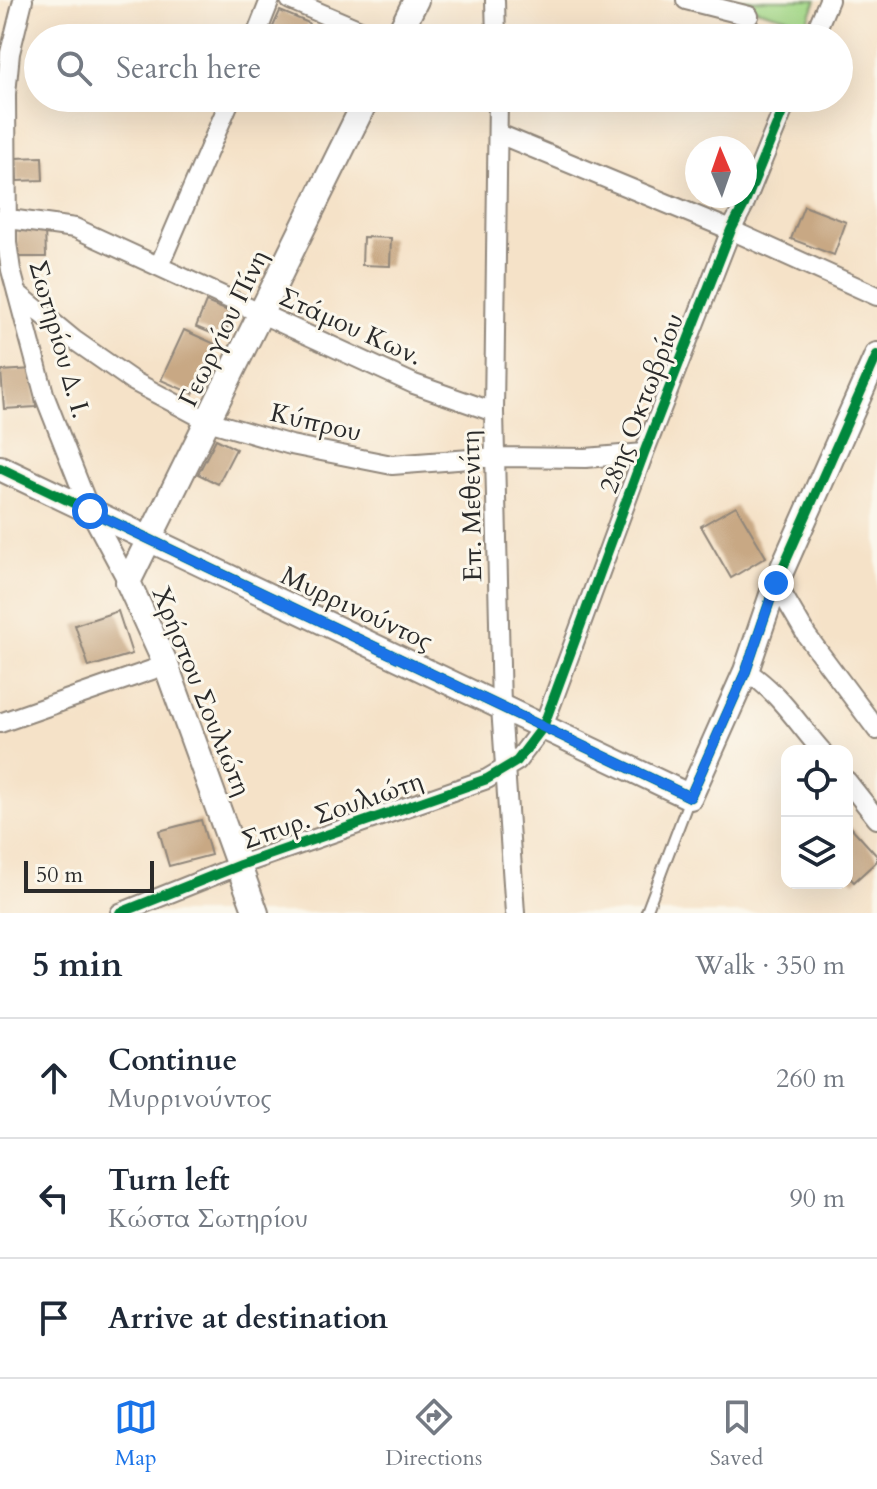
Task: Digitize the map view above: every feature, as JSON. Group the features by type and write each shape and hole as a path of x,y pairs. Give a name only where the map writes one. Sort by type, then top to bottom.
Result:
{"street":[{"name":"Σωτηρίου Δ. Ι.","path":"23,0 10,53 6,94 9,219 3,242 45,397 90,511 128,582"},
{"path":"261,24 270,0"},
{"path":"290,0 346,24"},
{"path":"404,24 416,0"},
{"path":"495,0 496,24"},
{"path":"686,0 749,16"},
{"path":"819,24 829,0"},
{"path":"159,266 225,112"},
{"name":"Γεωργίου Πίνη","path":"128,582 360,112"},
{"name":"Επ. Μεθενίτη","path":"498,112 494,412 501,707 515,913"},
{"name":"28ης Οκτωβρίου","path":"543,727 644,453 731,230 782,112"},
{"path":"499,134 731,230 877,296"},
{"name":"Στάμου Κων.","path":"9,219 75,228 414,384 494,412"},
{"name":"Κύπρου","path":"17,293 74,340 133,381 208,421 291,445 392,465 496,457 586,458 644,453"},
{"path":"690,797 746,671 776,583 875,364"},
{"name":"Μυρρινούντος","path":"0,468 690,797"},
{"name":"Χρήστου Σουλιώτη","path":"128,582 166,665 256,913"},
{"path":"776,583 807,636 877,730"},
{"path":"0,723 166,665"},
{"path":"746,671 763,681 817,745"},
{"name":"Σπυρ. Σουλιώτη","path":"120,913 240,865 487,779 517,761 543,727"},
{"path":"853,789 877,819"}],"lane":[{"path":"646,913 690,797"}],"green space":[{"path":"723,0 816,0 807,23"}],"building":[{"path":"280,11 309,23 309,24 274,24"},
{"path":"42,157 43,180 17,181 16,158"},
{"path":"804,206 846,222 834,255 791,239"},
{"path":"45,229 46,257 17,257 17,230"},
{"path":"363,237 391,238 390,266 362,265"},
{"path":"206,302 233,313 223,338 196,327"},
{"path":"184,330 215,344 193,394 161,380"},
{"path":"33,369 36,407 4,409 1,371"},
{"path":"216,439 236,449 218,484 198,474"},
{"path":"736,506 766,557 731,578 701,526"},
{"path":"118,611 132,654 89,667 75,625"},
{"path":"201,820 211,855 169,866 159,831"},
{"path":"853,829 877,856 877,861 854,882"}],"cycle path":[{"path":"120,913 240,865 487,779 517,761 543,727 644,453 731,230 782,112"},
{"path":"0,468 690,797 746,671 776,583 877,355"}],"route":[{"path":"90,511 690,797 746,671 776,583"}]}
